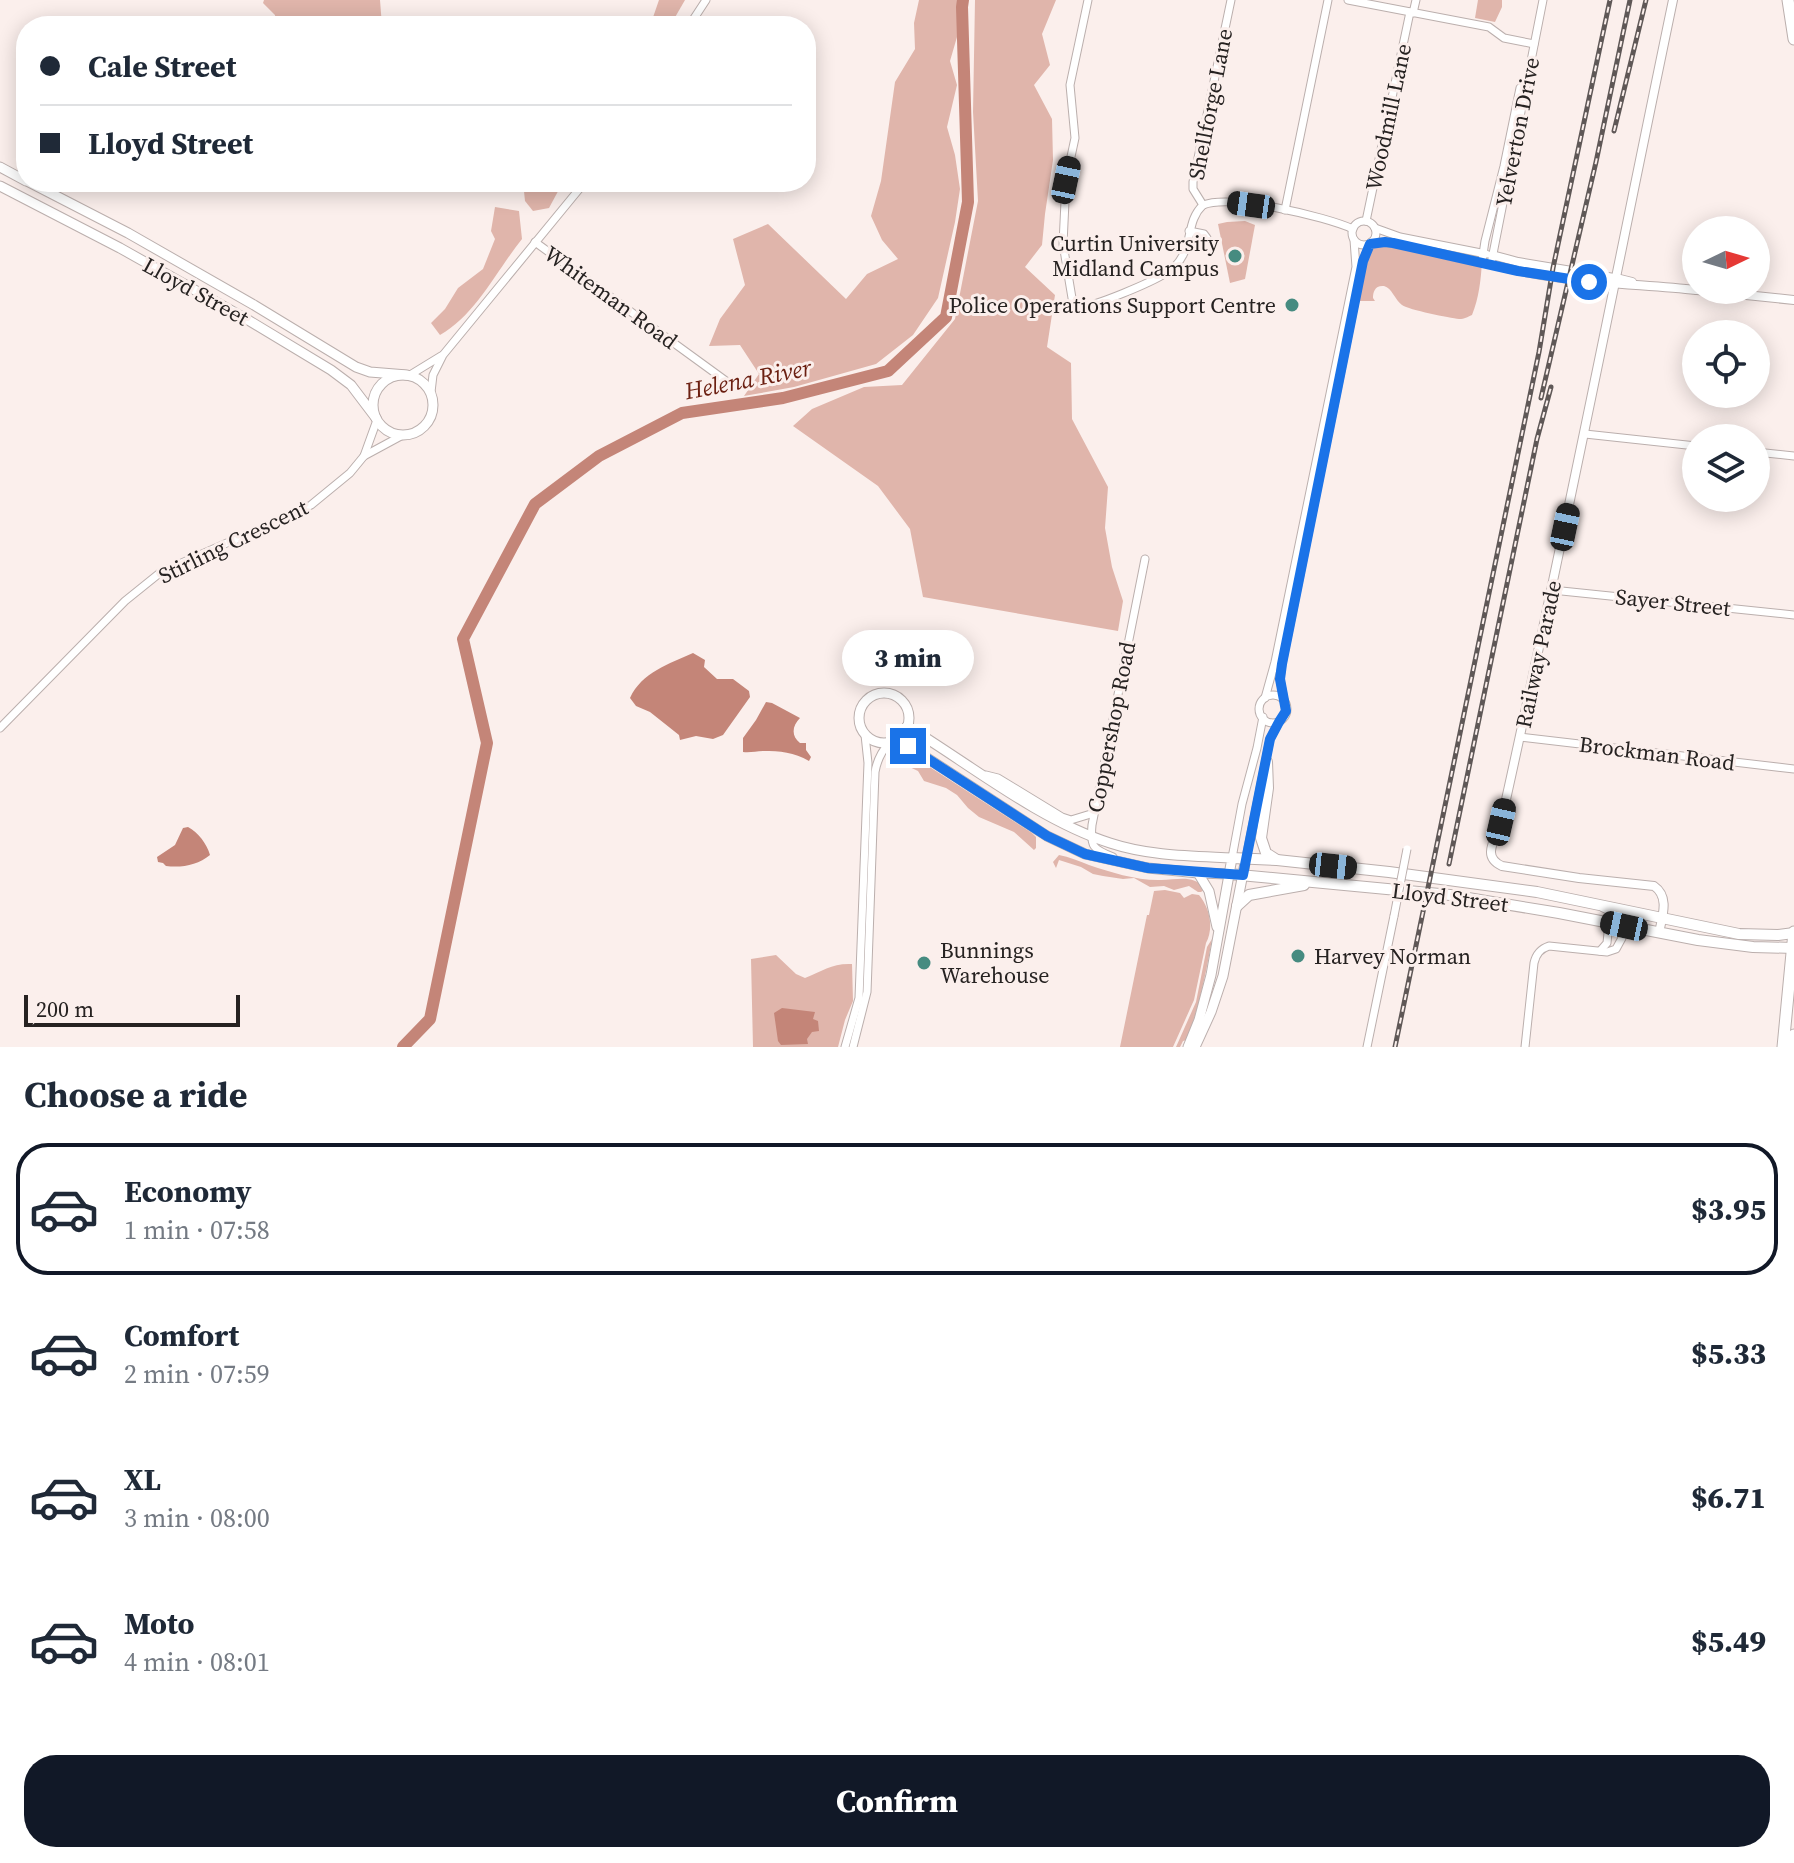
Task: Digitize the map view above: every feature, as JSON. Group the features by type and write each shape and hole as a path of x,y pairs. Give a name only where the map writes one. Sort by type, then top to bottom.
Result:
{"highway":[{"path":"1788,0 1794,39"},
{"path":"1783,1047 1794,933"},
{"path":"1793,1047 1794,1035"}],"main road":[{"name":"Lloyd Street","path":"0,186 120,248 331,370 351,385 376,419"},
{"name":"Lloyd Street","path":"48,192 254,305 356,367 370,372 408,375"},
{"path":"398,375 408,375 423,382 431,392 434,409 427,425 414,434 401,436 387,431 376,419 373,400 382,384 398,375"},
{"path":"885,693 899,698 908,711 907,726 893,741 876,742 865,735 859,724 859,712 866,700 885,693"},
{"name":"Lloyd Street","path":"907,726 1046,814 1091,836 1142,852 1277,860 1452,880 1537,892 1739,934 1794,933"},
{"name":"Lloyd Street","path":"893,741 1047,836 1085,854 1137,866 1450,895 1698,940 1793,948"},
{"path":"1267,762 1268,788 1261,838 1266,853 1277,860"},
{"path":"1188,1047 1211,975 1232,858"},
{"path":"1195,1047 1218,994 1246,858"},
{"path":"1198,873 1209,891 1218,934"},
{"path":"1237,906 1254,893 1304,885 1346,885"}],"street":[{"path":"1088,0 1070,85 1075,138 1066,180 1063,244 1072,298 1079,307 1097,303 1165,274 1182,258 1196,212 1203,205 1222,201 1285,210 1323,218 1353,229"},
{"name":"Shellforge Lane","path":"1203,205 1193,189 1193,182 1231,0"},
{"path":"1285,210 1328,0"},
{"path":"1348,0 1489,27 1504,38 1532,44"},
{"name":"Woodmill Lane","path":"1366,221 1416,0"},
{"name":"Yelverton Drive","path":"1487,258 1541,0"},
{"name":"Railway Parade","path":"1662,917 1664,898 1654,886 1502,866 1493,861 1491,847 1499,832 1552,590 1673,0"},
{"path":"431,392 433,375 443,355 577,192"},
{"path":"1232,858 1263,717 1260,707 1275,662 1356,267 1353,229 1360,221 1366,221 1375,228 1400,237 1552,276 1682,289"},
{"path":"1246,858 1270,739 1286,711 1280,679 1282,664 1363,261 1376,236 1375,228"},
{"path":"1189,231 1204,234 1207,238"},
{"path":"1354,240 1363,245 1393,243 1487,258"},
{"name":"Whiteman Road","path":"535,242 726,381"},
{"path":"1770,298 1794,300"},
{"path":"408,375 443,355"},
{"name":"Stirling Crescent","path":"0,728 125,601 161,572 263,530 311,505 350,473 364,456 376,419"},
{"path":"1585,434 1682,444"},
{"name":"Stirling Crescent","path":"364,456 401,436"},
{"path":"1770,453 1794,456"},
{"name":"Coppershop Road","path":"1137,866 1096,850 1091,836 1145,559"},
{"name":"Sayer Street","path":"1552,590 1794,615"},
{"path":"1265,698 1272,695 1284,700"},
{"path":"1263,717 1269,722 1279,722"},
{"path":"845,1047 859,998 868,763 865,735"},
{"name":"Brockman Road","path":"1520,737 1794,769"},
{"path":"853,1047 867,992 875,772 882,750 893,741"},
{"path":"984,775 998,778 1062,817 1071,820 1094,813"},
{"path":"1367,1047 1407,849"},
{"path":"1525,1047 1534,963 1538,953 1549,946 1607,952 1616,949 1622,938 1624,917 1598,904"},
{"path":"1659,933 1662,917"},
{"path":"1600,951 1605,948 1608,939 1604,922"}],"shaded area":[{"path":"264,0 380,0 381,16 275,16 263,3"},
{"path":"659,0 685,0 676,16 653,16"},
{"path":"919,0 958,0 957,37 950,61 957,85 947,127 960,189 938,298 913,335 876,364 794,387 744,396 759,374 740,345 709,346 720,319 745,285 733,239 768,224 846,299 867,274 898,259 882,240 871,216 881,181 895,82 915,49 914,23"},
{"path":"975,0 1056,0 1042,34 1050,65 1034,85 1052,119 1053,160 1042,245 1025,267 1055,295 1047,347 1071,363 1072,419 1108,487 1105,528 1112,567 1123,601 1118,631 923,597 910,529 878,486 793,426 812,409 864,387 902,385 955,319 978,201 973,112"},
{"path":"1478,0 1502,0 1495,22 1475,18"},
{"path":"524,192 558,192 549,208 533,211 525,201"},
{"path":"495,207 519,211 522,239 475,304 453,327 440,335 431,323 445,309 458,288 483,269 495,239 491,231"},
{"path":"1245,221 1255,225 1245,279 1230,283 1218,224"},
{"path":"1371,242 1482,261 1472,315 1459,319 1413,309 1402,305 1384,286 1375,289 1375,301 1358,301 1363,261"},
{"path":"693,653 705,660 704,667 717,679 733,679 749,691 750,697 723,735 713,739 696,736 680,740 679,735 650,712 636,706 630,698 649,675"},
{"path":"766,702 800,718 794,734 800,743 806,743 811,757 809,761 781,752 743,752 743,738"},
{"path":"905,753 1032,833 1036,837 1036,848 1034,850 1014,832 979,817 946,788 924,781 918,771 901,763 899,755"},
{"path":"188,827 202,839 210,855 184,866 166,866 158,862 157,857 175,845 183,828"},
{"path":"1059,855 1132,877 1189,879 1205,889 1198,892 1189,886 1174,890 1164,886 1150,887 1134,878 1093,874 1059,860 1056,868 1053,862"},
{"path":"1154,891 1180,893 1184,898 1199,895 1208,912 1210,931 1194,1000 1173,1047 1120,1047 1147,915"},
{"path":"1212,939 1202,990 1187,1040 1176,1047 1196,1002 1207,947"},
{"path":"776,955 796,974 805,978 833,966 852,964 853,1001 838,1047 753,1047 751,959"},
{"path":"782,1008 815,1012 813,1019 818,1021 819,1031 812,1032 807,1039 808,1044 781,1045 778,1041 774,1013"}],"waterway":[{"name":"Helena River","path":"403,1047 430,1019 487,743 463,639 535,504 599,456 682,413 783,398 888,371 946,317 968,202 963,0"}],"railway":[{"path":"1395,1047 1610,0"},
{"path":"1541,398 1630,0"},
{"path":"1614,131 1646,0"},
{"path":"1449,864 1537,439 1551,387"}],"place":[{"name":"Curtin University Midland Campus","path":"1235,256"},
{"name":"Police Operations Support Centre","path":"1292,305"},
{"name":"Harvey Norman","path":"1298,956"},
{"name":"Bunnings Warehouse","path":"924,963"}],"route":[{"path":"908,746 1047,836 1085,854 1148,868 1243,875 1270,739 1286,711 1280,679 1282,664 1363,261 1371,242 1393,243 1518,271 1589,282"}]}
